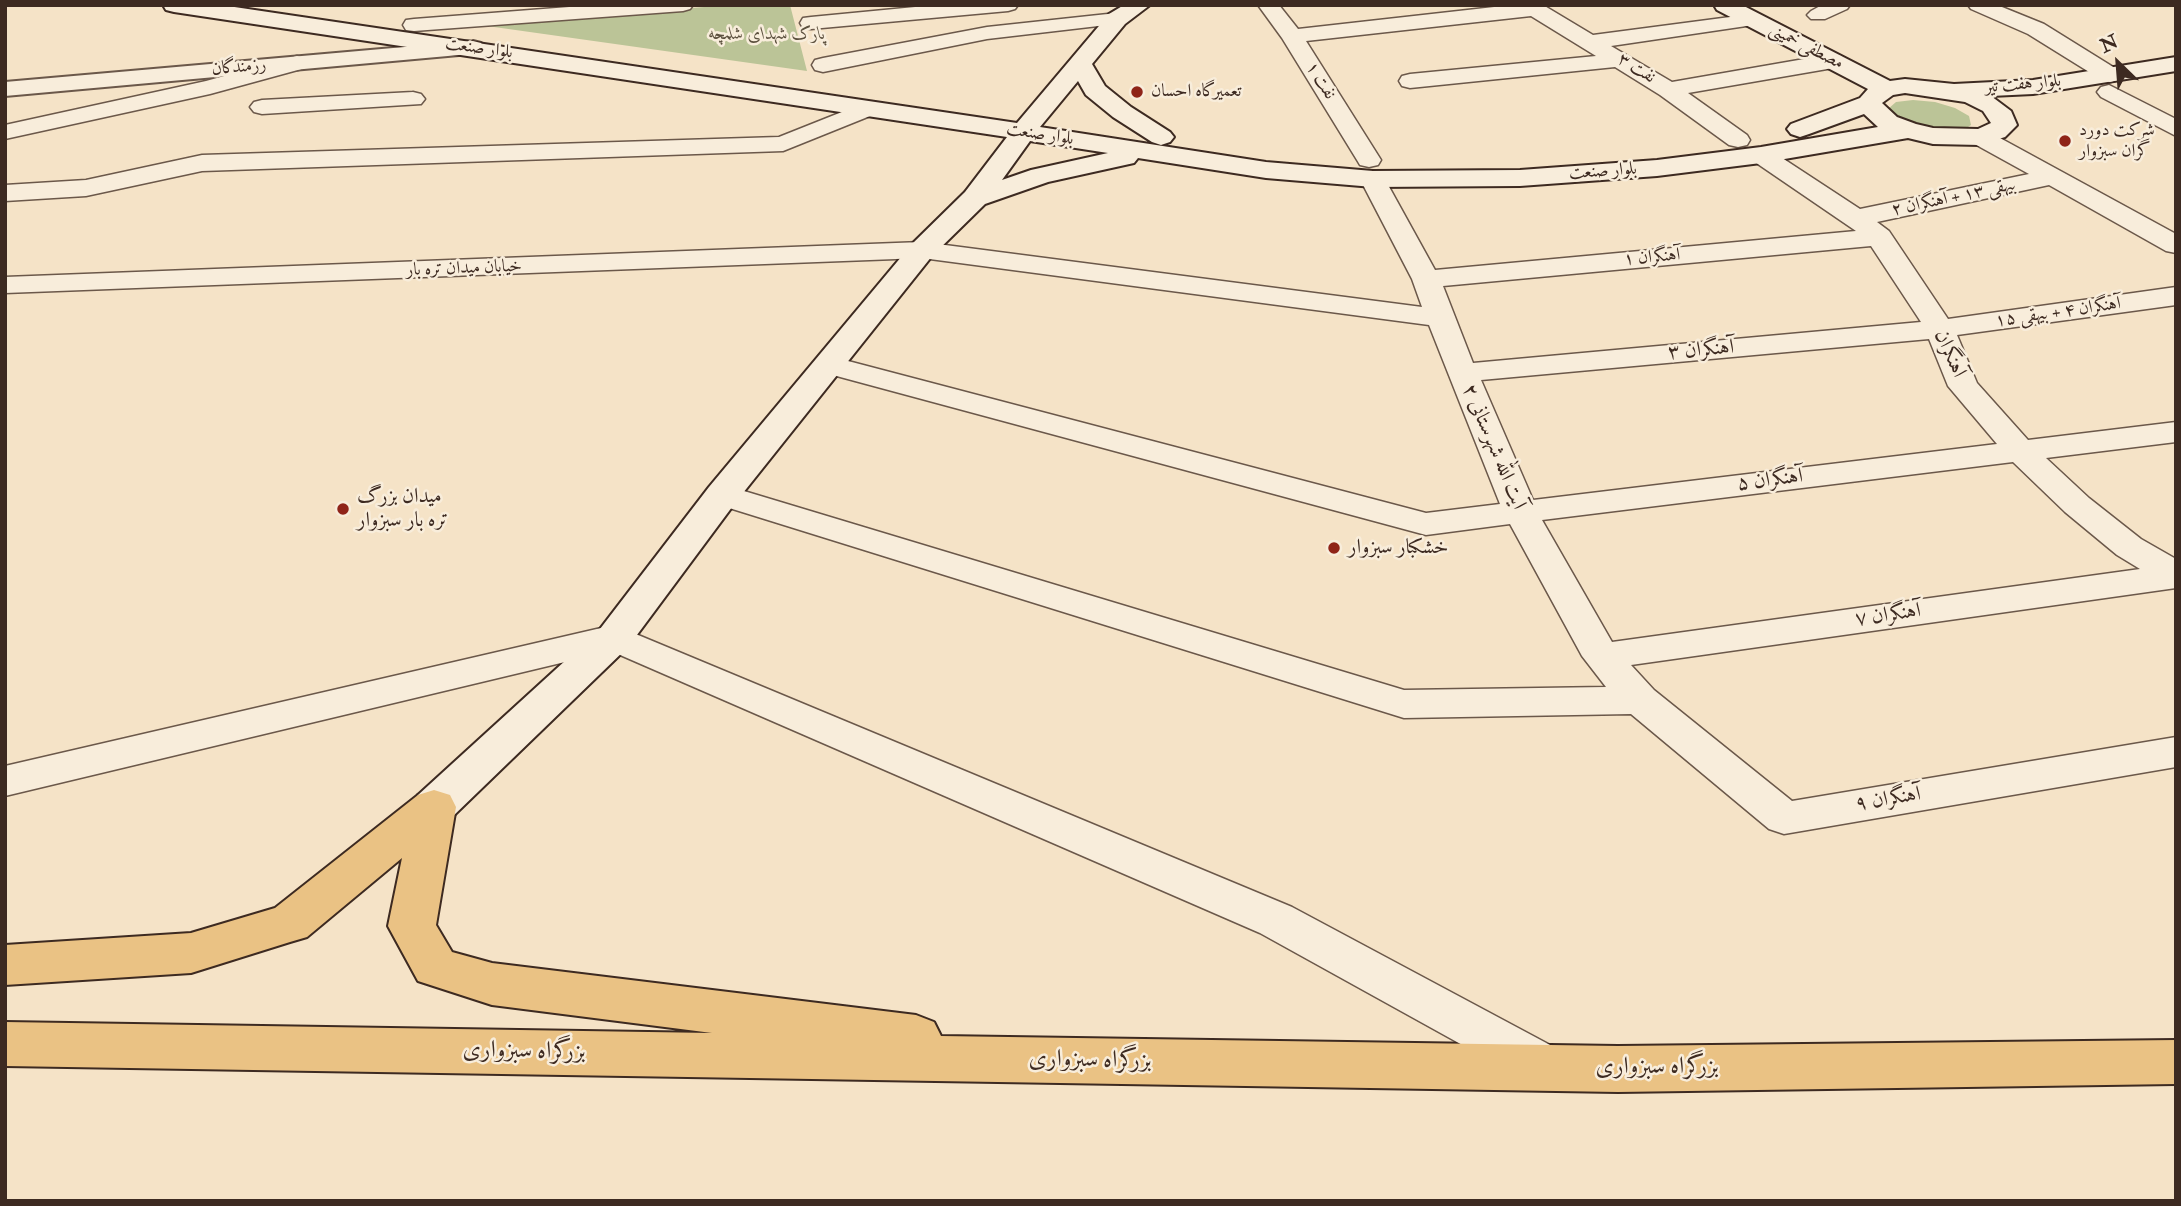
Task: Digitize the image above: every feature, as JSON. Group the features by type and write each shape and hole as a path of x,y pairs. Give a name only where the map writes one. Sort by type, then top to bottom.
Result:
{"highway":[{"path":"5,965 191,953 290,923 434,807"},
{"path":"434,807 412,926 435,967 492,984 1102,1061"},
{"name":"بزرگراه سبزواری","path":"5,1044 1548,1068 2176,1062"}],"main road":[{"name":"بلوار صنعت","path":"174,5 216,8 473,48 744,82 824,76 1029,125"},
{"name":"بلوار صنعت","path":"272,5 426,14 867,109 1029,125 1270,162 1371,170 1520,178 1657,168 1761,155 1908,130"},
{"path":"434,807 614,638 722,495 922,250 975,198 1029,125 1117,19 1139,5"},
{"name":"مصطفی خمینی","path":"1725,5 1833,61 1878,96 1875,112 1888,122 1908,130"},
{"name":"رزمندگان","path":"5,89 473,48"},
{"path":"1080,64 1095,90 1157,145"},
{"name":"بلوار هفت تیر","path":"2002,116 2176,64"},
{"name":"بلوار هفت تیر","path":"1952,91 2176,80"},
{"path":"1878,96 1928,87 1952,91 1983,102 2002,116 2004,125 1996,132 1980,137 1933,136 1908,130"},
{"name":"بلوار صنعت","path":"1371,170 1513,163 1738,140 1805,129 1878,96"},
{"path":"975,198 1040,176 1157,145"}],"street":[{"path":"426,14 683,5"},
{"name":"نفت ۱","path":"1268,5 1292,36 1371,170"},
{"path":"1818,15 1840,5"},
{"path":"999,6 808,14 824,76 986,33 1117,19"},
{"path":"1292,36 1532,7"},
{"name":"نفت ۳","path":"1532,7 1668,90 1738,140"},
{"path":"1992,7 2036,29 2176,129"},
{"path":"1590,42 1753,20"},
{"path":"1410,81 1621,60"},
{"path":"1668,90 1833,61"},
{"path":"5,132 210,87 297,63"},
{"path":"262,107 413,99"},
{"path":"290,160 342,103"},
{"path":"5,193 86,188 202,163 783,144 867,109"},
{"path":"1980,137 2176,245"},
{"name":"آهنگران","path":"1761,155 1856,218 1879,237 1940,330 1963,386 2020,452 2129,548 2176,576"},
{"name":"آیت الله شهرستانی ۲","path":"1371,170 1426,279 1520,511 1601,656 1640,700"},
{"name":"بیهقی ۱۳ + آهنگران ۲","path":"1856,218 2053,177"},
{"name":"آهنگران ۱","path":"1426,279 1879,237"},
{"name":"خیابان میدان تره بار","path":"5,285 922,250 1442,318"},
{"name":"آهنگران ۴ + بیهقی ۱۵","path":"1940,330 2176,296"},
{"name":"آهنگران ۳","path":"1462,373 1940,330"},
{"name":"آهنگران ۵","path":"829,365 1426,524 2176,432"},
{"path":"722,495 1404,704 1640,700"},
{"name":"آهنگران ۷","path":"1601,656 2176,576"},
{"path":"5,781 614,638 1276,920 1548,1068"},
{"name":"آهنگران ۹","path":"1640,700 1784,818 2176,752"}],"green space":[{"name":"پارک شهدای شلمچه","path":"729,5 790,5 807,71 480,25"},
{"path":"1896,102 1935,102 1955,108 1969,116 1971,125 1962,131 1915,128 1889,113 1888,109"}],"place":[{"name":"تعمیرگاه احسان","path":"1137,92"},
{"name":"شرکت دورد گران سبزوار","path":"2065,141"},
{"name":"میدان بزرگ تره بار سبزوار","path":"343,509"},
{"name":"خشکبار سبزوار","path":"1334,548"}]}
